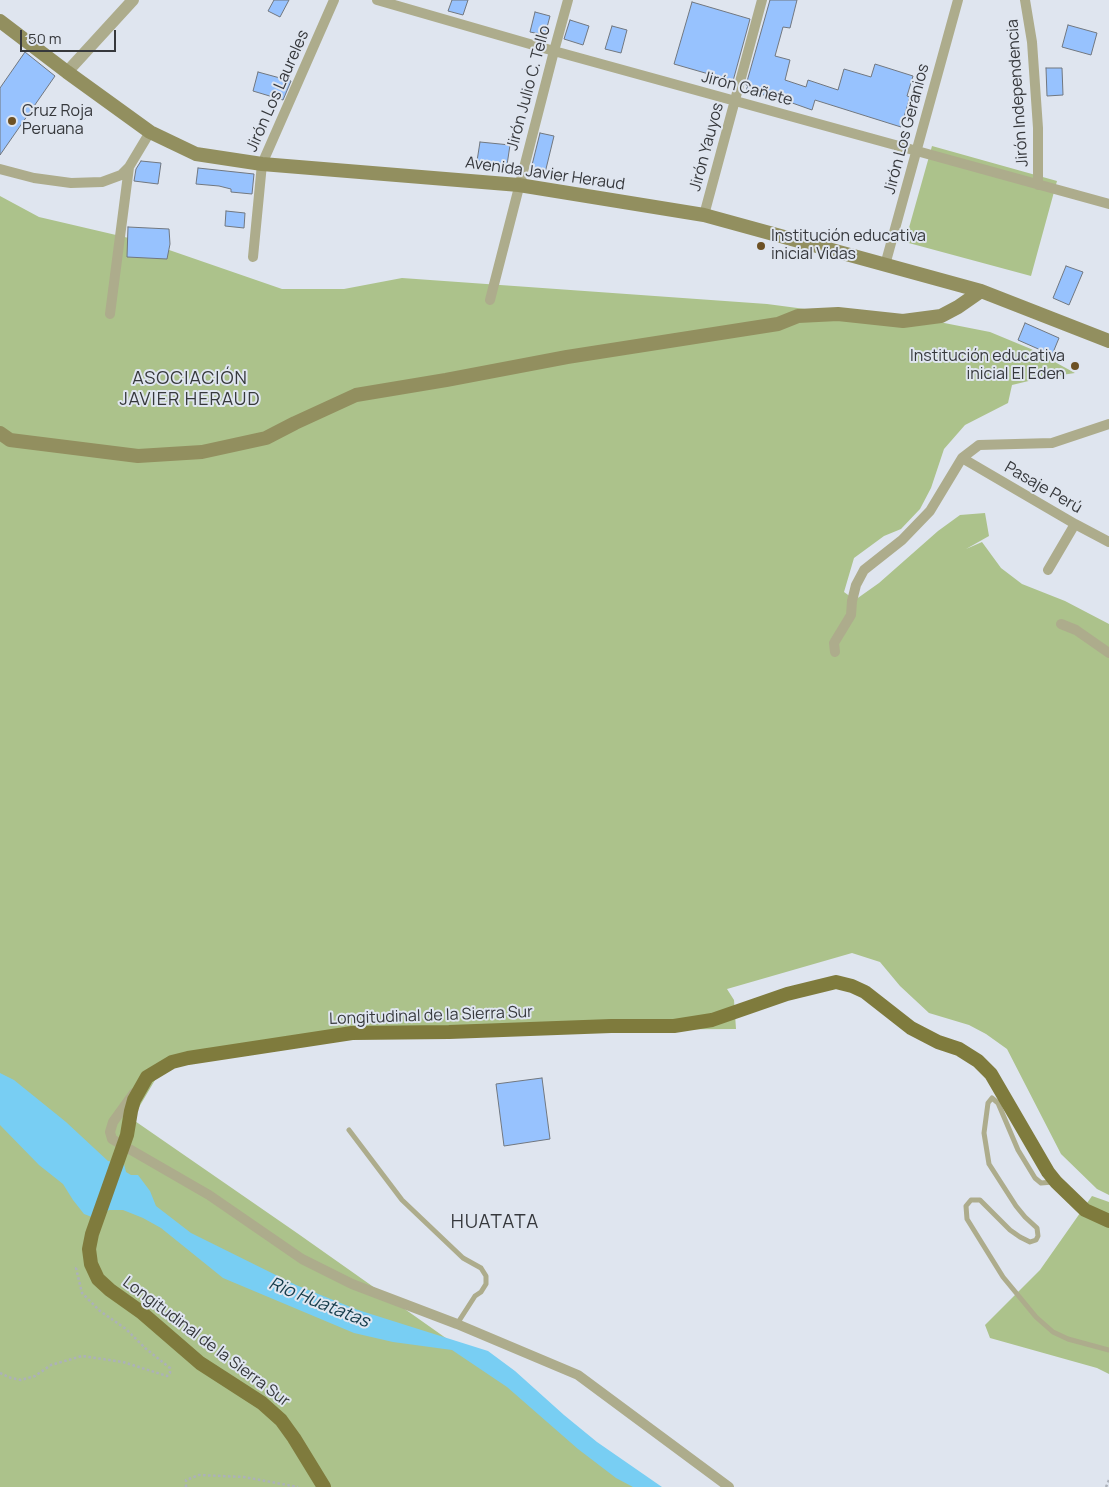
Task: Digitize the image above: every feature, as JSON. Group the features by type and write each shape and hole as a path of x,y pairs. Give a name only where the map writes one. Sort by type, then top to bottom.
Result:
{"main road":[{"name":"Avenida Javier Heraud","path":"0,20 150,132 196,154 262,164 519,186 704,215 981,291 1109,341"},
{"path":"0,433 10,440 138,456 202,452 266,438 356,395 568,357 778,324 798,316 838,314 903,321 941,316 981,291"},
{"name":"Longitudinal de la Sierra Sur","path":"147,1077 172,1062 188,1058 352,1033 674,1026 712,1020 787,994 836,982 865,992 911,1028 978,1060 992,1074 1048,1172 1056,1182 1085,1210 1109,1221"},
{"path":"91,1264 89,1250 92,1234 127,1135 131,1111 147,1077"},
{"name":"Longitudinal de la Sierra Sur","path":"91,1264 98,1279 110,1290 141,1312 200,1363 262,1403 281,1420 324,1487"}],"street":[{"path":"68,72 133,0"},
{"name":"Jirón Los Laureles","path":"253,257 262,164 334,0"},
{"name":"Jirón Cañete","path":"378,0 1109,204"},
{"name":"Jirón Julio C. Tello","path":"490,300 568,0"},
{"name":"Jirón Yauyos","path":"704,215 762,0"},
{"name":"Jirón Los Geranios","path":"885,265 958,0"},
{"name":"Jirón Independencia","path":"1025,0 1032,42 1038,128 1038,184"},
{"path":"0,169 71,183 102,182 121,175 129,167 150,132"},
{"path":"110,314 129,167"},
{"path":"835,652 834,643 851,615 856,585 864,570 902,540 930,511 962,458 979,445 1052,443 1109,424"},
{"name":"Pasaje Perú","path":"962,458 1074,524 1109,542"},
{"path":"1048,570 1074,524"},
{"path":"1061,624 1076,630 1109,653"},
{"path":"147,1077 115,1118 110,1132 112,1139 209,1195 302,1259 352,1284 457,1324 578,1375 729,1487"}],"lane":[{"path":"1056,1182 1041,1183 1035,1178 1018,1150 998,1103 992,1098 988,1103 984,1132 989,1164 1016,1206 1038,1228 1038,1236 1036,1240 1030,1242 1020,1237 1010,1230 980,1200 971,1200 966,1206 967,1219 1003,1277 1036,1317 1054,1332 1068,1339 1109,1350"},
{"path":"349,1130 402,1200 462,1258 481,1268 486,1276 486,1284 481,1292 475,1296 457,1324"}],"path":[{"path":"0,1373 21,1380 35,1376 51,1365 82,1356 123,1362 167,1376 170,1373 170,1368 145,1348 126,1328 100,1310 82,1293 76,1268 81,1264 91,1264"},
{"path":"186,1487 186,1480 199,1475 244,1477 298,1487"},
{"path":"1106,1487 1109,1480"}],"green space":[{"path":"932,146 1057,181 1031,276 905,242"},
{"path":"0,196 39,217 146,242 282,289 344,289 402,278 767,304 843,314 929,320 990,332 1031,349 1075,373 1012,385 1008,403 965,425 944,449 931,488 920,509 901,529 884,536 854,558 844,592 855,600 879,583 938,531 960,515 985,513 989,536 966,549 982,542 1001,568 1022,584 1065,601 1109,624 1109,1195 1097,1189 1061,1154 1007,1049 969,1025 929,1013 900,986 880,962 852,953 727,989 734,1000 736,1029 408,1031 203,1055 158,1075 132,1119 657,1487 0,1487"},
{"path":"1092,1196 1109,1202 1109,1374 1097,1368 990,1338 985,1325 1040,1270"}],"water":[{"name":"Rio Huatatas","path":"0,1073 14,1080 66,1122 108,1161 124,1164 126,1172 131,1175 138,1175 150,1191 156,1206 191,1233 296,1285 358,1310 488,1351 515,1371 597,1442 662,1487 633,1487 616,1478 578,1449 507,1387 452,1350 393,1342 354,1333 223,1278 161,1228 143,1218 123,1210 109,1210 97,1219 84,1214 63,1184 39,1165 0,1125"}],"building":[{"path":"274,0 289,0 280,17 268,11"},
{"path":"452,0 468,0 463,15 448,11"},
{"path":"770,0 797,0 790,28 783,27 775,56 790,60 785,80 806,87 808,80 838,90 844,69 871,77 875,64 913,76 907,96 910,97 901,127 815,100 812,110 781,99 746,91 748,85 746,85"},
{"path":"692,2 750,19 733,81 674,64"},
{"path":"535,12 550,16 545,35 530,32"},
{"path":"570,20 589,26 583,45 564,39"},
{"path":"1068,25 1097,33 1091,55 1062,47"},
{"path":"612,26 627,30 621,53 605,49"},
{"name":"Cruz Roja Peruana","path":"25,52 55,76 0,155 0,88"},
{"path":"1046,68 1062,68 1063,95 1047,96"},
{"path":"258,72 291,81 283,100 253,91"},
{"path":"540,133 554,136 545,173 531,169"},
{"path":"480,142 510,145 507,165 477,161"},
{"path":"141,161 161,163 158,184 134,181 136,169"},
{"path":"198,168 254,174 252,194 231,192 231,189 219,186 196,184"},
{"path":"226,211 245,213 244,228 225,226"},
{"path":"128,227 169,229 170,244 167,259 127,257"},
{"path":"1066,266 1083,272 1069,305 1053,298"},
{"path":"1025,323 1059,338 1052,355 1018,340"},
{"path":"542,1078 550,1139 504,1146 496,1084"}],"place":[{"name":"Cruz Roja Peruana","path":"12,121"},
{"name":"Institución educativa inicial Vidas","path":"761,246"},
{"name":"Institución educativa inicial El Eden","path":"1075,366"}],"district":[{"name":"ASOCIACIÓN JAVIER HERAUD","path":"190,389"},
{"name":"HUATATA","path":"495,1223"}]}
